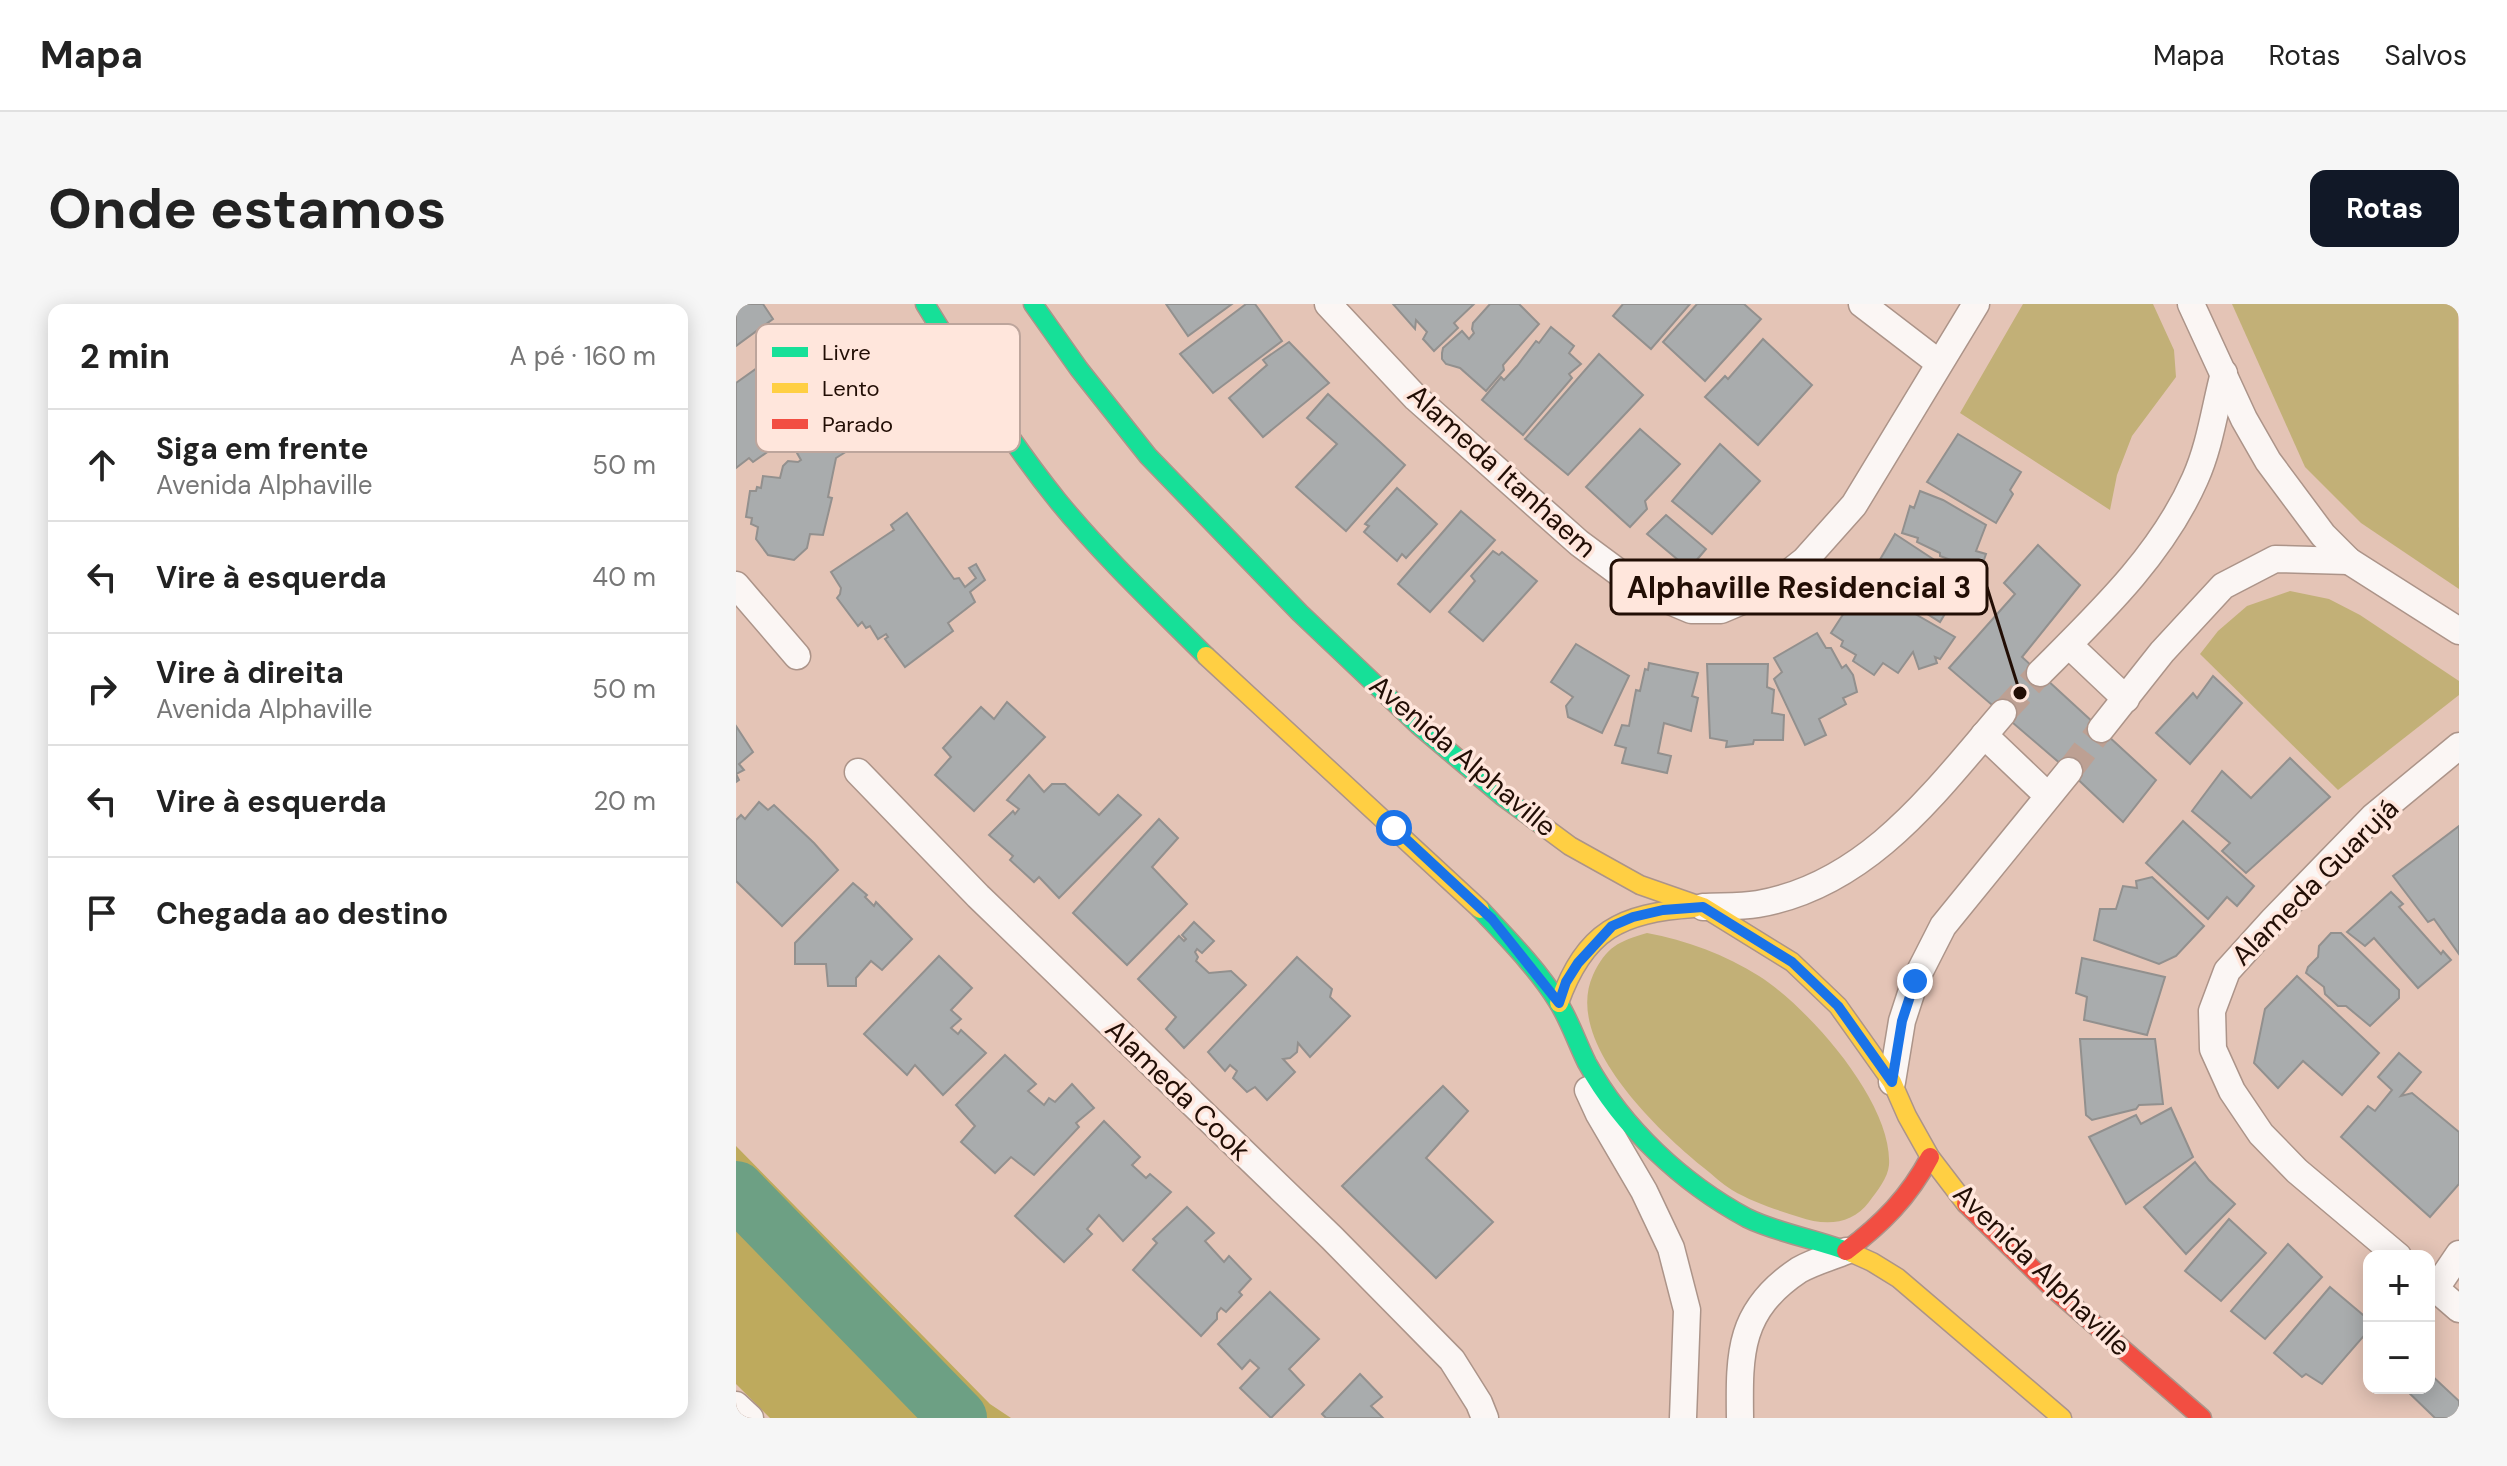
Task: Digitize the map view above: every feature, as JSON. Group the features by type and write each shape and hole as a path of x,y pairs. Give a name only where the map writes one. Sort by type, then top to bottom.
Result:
{"main road":[{"path":"925,304 937,324"},
{"name":"Avenida Alphaville","path":"1033,304 1079,369 1148,456 1300,613 1418,725 1502,796 1570,846 1640,885 1703,907 1792,962 1838,1006 1892,1082 1930,1157 1964,1202 2007,1245 2202,1418"},
{"path":"1020,449 1059,502 1141,591 1223,672 1492,919 1559,1003 1587,1062 1611,1102 1648,1145 1700,1187 1749,1219 1846,1251 1898,1278 2062,1418"},
{"path":"1559,1003 1566,982 1578,963 1612,926 1663,910 1703,907"},
{"path":"1846,1251 1880,1225 1905,1200 1930,1157"}],"street":[{"name":"Alameda Itanhaem","path":"1328,304 1416,398 1579,543 1641,589 1691,610 1721,610 1766,591 1805,560 1854,505 1976,304"},
{"path":"1862,304 1939,363"},
{"path":"2191,304 2244,419 2268,461 2323,535 2349,561 2459,631"},
{"path":"2040,673 2158,546 2176,518 2197,476 2224,373"},
{"path":"2101,729 2179,632 2223,586 2275,559 2349,561"},
{"path":"736,585 797,656"},
{"path":"2069,645 2126,699"},
{"path":"1703,907 1758,904 1810,889 1866,858 1918,812 2003,713"},
{"path":"1984,735 2048,796"},
{"name":"Alameda Guarujá","path":"2391,1250 2297,1171 2261,1134 2232,1091 2213,1049 2212,1011 2227,971 2274,919 2373,817 2459,746"},
{"path":"1892,1082 1902,1021 1915,981 1943,926 2069,771"},
{"name":"Alameda Cook","path":"858,772 978,896 1332,1238 1452,1360 1485,1418"},
{"path":"1559,1003 1570,1053 1671,1248 1687,1310 1683,1418"},
{"path":"1740,1418 1739,1378 1743,1344 1751,1318 1770,1294 1801,1269 1846,1251"},
{"path":"2435,1282 2459,1254"},
{"path":"2435,1289 2459,1309"},
{"path":"736,1405 750,1418"}],"shaded area":[{"path":"2023,304 2153,304 2174,350 2176,377 2132,436 2117,475 2110,510 1960,413"},
{"path":"2232,304 2458,304 2459,589 2361,523 2305,467"},
{"path":"2290,591 2329,599 2360,615 2459,681 2459,695 2338,790 2200,654 2218,631 2247,606"},
{"path":"1647,933 1705,949 1759,976 1801,1010 1844,1059 1863,1086 1887,1140 1887,1175 1862,1210 1837,1222 1819,1222 1756,1202 1721,1182 1640,1108 1603,1055 1591,1028 1587,1001 1593,975 1608,952 1621,942"},
{"path":"736,1146 990,1404 1011,1418 770,1418 736,1384"}],"building":[{"path":"736,304 763,304 773,319 766,324 756,324 756,331 736,346"},
{"path":"1166,304 1232,304 1188,336"},
{"path":"1246,304 1255,304 1282,341 1213,393 1180,354"},
{"path":"1393,304 1474,304 1454,323 1458,328 1434,351 1423,339 1427,332 1416,320 1415,329"},
{"path":"1490,304 1519,304 1539,324 1503,365 1504,370 1486,391 1460,368 1446,364 1442,353 1443,348 1462,331 1469,339 1474,333 1473,323"},
{"path":"1623,304 1690,304 1651,349 1613,316"},
{"path":"1697,304 1744,304 1761,319 1705,381 1663,342"},
{"path":"1551,327 1574,346 1569,353 1581,364 1569,374 1572,378 1523,435 1482,400"},
{"path":"1763,339 1812,385 1758,445 1705,397 1725,376 1728,379"},
{"path":"1289,342 1329,383 1263,437 1229,398 1267,365 1263,360"},
{"path":"1599,354 1643,395 1568,475 1525,439"},
{"path":"756,369 756,452 767,452 753,462 749,458 736,468 736,383"},
{"path":"1328,394 1405,465 1346,531 1296,487 1337,444 1307,418"},
{"path":"1640,429 1680,464 1645,501 1647,509 1630,527 1586,487"},
{"path":"1958,434 2021,472 2010,490 2013,494 1996,523 1927,482"},
{"path":"1720,444 1760,481 1712,534 1672,501"},
{"path":"846,452 836,458 828,497 832,498 823,535 810,534 807,548 794,560 768,555 756,539 758,527 751,524 752,518 746,517 750,491 761,488 763,476 780,478 788,461 801,460 797,453"},
{"path":"1397,488 1437,524 1406,558 1402,554 1397,561 1364,532 1369,526 1365,524"},
{"path":"1920,491 1943,500 1986,525 1976,551 1986,554 1980,571 1940,556 1940,553 1917,542 1918,538 1902,533 1910,506 1914,508"},
{"path":"1461,511 1495,540 1430,612 1398,584"},
{"path":"907,513 954,579 959,578 965,587 976,578 969,568 976,564 985,580 970,592 975,602 948,623 953,631 905,667 885,639 888,637 886,634 878,639 870,626 866,628 862,622 858,626 837,598 841,588 831,572 894,530 891,525"},
{"path":"1666,515 1706,549 1689,569 1647,534"},
{"path":"1895,534 1965,580 1940,622 1868,580"},
{"path":"2038,545 2080,585 2022,657 2156,780 2123,822 2069,771 1949,668 2015,594 2004,583"},
{"path":"1493,551 1499,555 1502,552 1537,581 1483,641 1449,612 1475,581 1471,576"},
{"path":"1864,582 1955,637 1940,659 1935,657 1937,663 1919,669 1913,652 1898,673 1883,663 1874,675 1853,661 1856,655 1841,646 1843,641 1831,633"},
{"path":"1817,633 1826,648 1831,648 1842,668 1846,665 1853,675 1857,692 1843,698 1846,704 1819,719 1826,735 1805,745 1774,679 1782,672 1774,658"},
{"path":"1576,644 1629,676 1602,733 1568,717 1566,706 1573,697 1551,682"},
{"path":"1649,663 1698,673 1692,696 1698,698 1691,731 1664,723 1658,753 1671,756 1667,773 1622,763 1626,748 1615,745 1622,725 1629,726 1636,690 1640,691"},
{"path":"1707,664 1768,664 1767,687 1774,690 1772,713 1784,715 1783,740 1754,740 1753,744 1726,747 1727,741 1710,738"},
{"path":"2213,676 2242,703 2190,764 2156,733 2193,693 2197,698"},
{"path":"1007,702 1045,737 974,811 935,775 951,757 943,748 981,707 994,719"},
{"path":"736,726 753,752 739,764 744,770 736,774"},
{"path":"2290,758 2330,797 2246,873 2222,851 2230,843 2192,811 2222,771 2251,798"},
{"path":"1029,775 1044,792 1052,784 1065,784 1099,815 1118,795 1141,815 1059,898 1039,877 1034,882 1010,860 1013,856 989,835 1013,811 1015,814 1019,809 1007,800"},
{"path":"759,802 768,810 774,805 838,870 782,926 736,881 736,820 741,815 745,819"},
{"path":"1159,819 1178,838 1152,867 1187,904 1127,965 1073,913"},
{"path":"2183,821 2254,886 2237,906 2227,897 2208,919 2146,863"},
{"path":"2459,826 2459,954 2434,919 2428,922 2393,876"},
{"path":"2152,877 2204,926 2176,956 2159,964 2094,940 2100,909 2116,909 2123,886 2137,888 2136,881"},
{"path":"853,883 912,939 882,970 871,961 856,978 856,986 828,986 826,964 795,964 795,943"},
{"path":"2391,892 2403,904 2399,907 2441,954 2443,951 2451,960 2418,988 2374,938 2365,946 2347,932"},
{"path":"1194,922 1214,941 1202,953 1197,949 1196,961 1209,973 1231,971 1246,985 1184,1048 1166,1029 1176,1017 1138,979 1179,936 1184,941 1186,939 1182,935"},
{"path":"2331,933 2341,933 2399,990 2399,998 2370,1026 2346,1006 2338,1006 2325,994 2324,987 2306,973 2318,957 2319,946"},
{"path":"939,956 972,988 951,1010 961,1019 951,1028 958,1034 961,1030 986,1053 943,1095 915,1065 907,1075 864,1034"},
{"path":"1297,957 1332,989 1330,997 1350,1016 1310,1057 1298,1043 1297,1052 1283,1059 1295,1072 1267,1100 1255,1087 1247,1092 1233,1078 1237,1071 1230,1065 1225,1071 1208,1052"},
{"path":"2082,958 2165,977 2147,1035 2084,1020 2087,997 2076,993"},
{"path":"2297,976 2379,1053 2342,1095 2303,1061 2278,1088 2254,1063 2265,1009"},
{"path":"2080,1039 2155,1039 2163,1104 2139,1105 2136,1109 2092,1120 2086,1115"},
{"path":"2399,1053 2421,1072 2401,1096 2412,1093 2459,1132 2459,1184 2430,1217 2341,1137 2368,1106 2375,1111 2392,1090 2378,1077"},
{"path":"1005,1055 1036,1084 1028,1091 1044,1105 1049,1098 1055,1102 1072,1084 1094,1108 1076,1123 1079,1127 1034,1175 1011,1157 995,1173 961,1142 975,1126 956,1105"},
{"path":"1443,1086 1468,1111 1426,1158 1493,1222 1436,1278 1342,1186"},
{"path":"2171,1108 2193,1157 2126,1204 2089,1137 2136,1115 2141,1124"},
{"path":"1104,1121 1140,1157 1132,1165 1146,1178 1150,1174 1171,1192 1123,1241 1099,1215 1087,1229 1092,1234 1064,1262 1015,1216"},
{"path":"2195,1162 2235,1204 2186,1254 2144,1207"},
{"path":"1187,1207 1214,1233 1205,1241 1224,1262 1229,1256 1251,1279 1239,1292 1242,1295 1226,1312 1221,1308 1217,1319 1201,1336 1133,1270 1157,1243 1153,1239"},
{"path":"2229,1219 2266,1253 2221,1301 2185,1271"},
{"path":"2288,1244 2322,1277 2265,1339 2231,1311"},
{"path":"2330,1287 2363,1315 2363,1337 2322,1384 2306,1374 2302,1377 2274,1353"},
{"path":"1270,1292 1319,1339 1289,1369 1304,1385 1271,1418 1240,1388 1259,1368 1250,1360 1242,1369 1218,1344"},
{"path":"1360,1374 1382,1397 1371,1406 1383,1418 1326,1418 1322,1414"},
{"path":"2435,1379 2459,1401 2459,1418 2435,1418 2410,1394 2435,1394"}],"waterway":[{"path":"736,1190 958,1418"}],"tunnel":[{"path":"2003,713 2040,673"},
{"path":"2069,771 2101,729"}],"traffic: fast":[{"path":"925,304 937,324"},
{"path":"1033,304 1079,369 1148,456 1300,613 1418,725 1502,796 1547,829"},
{"path":"1020,450 1058,501 1111,561 1206,656"},
{"path":"1480,909 1550,989 1602,1087 1656,1152 1700,1188 1747,1218 1852,1253"}],"traffic: slow":[{"path":"1206,656 1480,909"},
{"path":"1547,829 1570,846 1640,885 1703,907 1792,962 1838,1006 1892,1082 1930,1157 1966,1204"},
{"path":"1559,1003 1581,958 1609,930 1646,915 1694,908"},
{"path":"1852,1253 1898,1278 2062,1418"}],"traffic: jam":[{"path":"1846,1251 1894,1209 1930,1157"},
{"path":"1966,1204 2049,1285 2202,1418"}],"place":[{"name":"Alphaville Residencial 3","path":"2020,693"}],"route":[{"path":"1394,828 1492,919 1559,1003 1566,982 1578,963 1612,926 1663,910 1703,907 1792,962 1838,1006 1892,1082 1902,1021 1915,981"}]}
